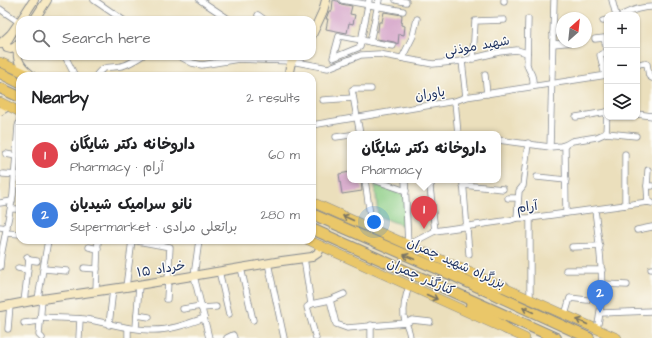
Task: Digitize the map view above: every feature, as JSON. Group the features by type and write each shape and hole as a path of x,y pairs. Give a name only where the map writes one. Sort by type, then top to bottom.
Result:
{"highway":[{"path":"0,73 16,81"},
{"path":"0,88 16,95"},
{"name":"بزرگراه شهید چمران","path":"316,216 465,281 589,338"},
{"path":"316,231 556,338"},
{"path":"465,281 504,287"},
{"path":"446,289 506,329"}],"main road":[{"path":"0,62 23,72"},
{"path":"0,92 16,96"},
{"path":"3,106 16,111"},
{"name":"کنارگذر چمران","path":"316,204 617,338"},
{"name":"کنارگذر چمران","path":"316,244 521,337"}],"street":[{"path":"23,16 34,0"},
{"path":"37,16 47,0"},
{"path":"94,0 117,16"},
{"path":"200,0 224,16"},
{"path":"316,26 326,0"},
{"path":"342,0 369,2 378,6 403,11"},
{"path":"370,42 379,0"},
{"path":"396,0 406,2"},
{"path":"550,147 554,0"},
{"path":"612,0 615,12"},
{"path":"369,2 362,40 360,47 333,58 339,36 362,40 393,46"},
{"path":"627,12 642,7 652,7"},
{"path":"0,10 16,19"},
{"path":"402,58 413,36 417,19"},
{"path":"528,19 527,66 533,75 533,86"},
{"path":"473,59 475,21 504,20"},
{"path":"16,27 6,43 7,48 11,50 16,46"},
{"path":"0,44 11,34"},
{"path":"596,39 604,38 606,48"},
{"name":"شهید موذنی","path":"298,60 328,68 361,55 379,54 433,64 462,61 505,51 517,50 527,53"},
{"path":"604,53 600,55 604,68"},
{"path":"19,60 23,69 27,72"},
{"path":"67,60 73,72"},
{"path":"99,72 106,67 124,66 135,60"},
{"name":"شهید موذنی","path":"186,60 192,64 202,65 239,60"},
{"path":"288,72 290,60"},
{"path":"462,61 466,97"},
{"path":"640,64 647,64 649,76 652,78"},
{"path":"485,75 487,94"},
{"name":"یاوران","path":"316,124 455,101 466,97 604,75"},
{"path":"359,131 352,90 371,89"},
{"path":"323,100 353,98"},
{"path":"455,101 458,131"},
{"path":"576,116 604,112"},
{"path":"640,114 652,116"},
{"path":"606,133 607,120"},
{"path":"501,140 550,147 565,145 572,141 597,137 606,133 636,136"},
{"path":"336,137 347,135"},
{"path":"518,218 519,189 523,186 528,143"},
{"path":"565,145 566,213"},
{"path":"6,154 16,156"},
{"path":"625,154 625,205"},
{"path":"648,170 650,203"},
{"path":"3,174 16,175"},
{"path":"537,177 566,180"},
{"path":"0,267 0,256 7,230 16,180"},
{"path":"366,183 372,229"},
{"path":"383,183 406,191"},
{"path":"405,183 408,245"},
{"path":"432,183 430,187 435,231"},
{"path":"463,183 468,226 469,254"},
{"path":"469,183 504,189"},
{"path":"508,198 518,198"},
{"path":"0,203 12,201"},
{"name":"آرام","path":"408,245 435,231 518,218 530,218 650,203"},
{"path":"424,206 432,205"},
{"path":"11,209 16,209"},
{"path":"595,210 603,284 601,313 597,329"},
{"path":"530,218 530,299"},
{"path":"0,227 16,233"},
{"path":"637,230 652,227"},
{"path":"38,337 41,319 40,299 47,244"},
{"path":"96,290 98,244"},
{"path":"126,287 131,244"},
{"path":"154,244 170,247 167,298"},
{"path":"199,244 194,276 209,338"},
{"name":"۱۵ خرداد","path":"0,307 96,290 113,289 312,257 318,252 321,246"},
{"path":"572,247 600,246"},
{"path":"89,247 98,249"},
{"path":"24,302 28,258 37,261"},
{"path":"304,258 311,304"},
{"path":"268,263 284,338"},
{"path":"18,268 27,270"},
{"path":"84,268 97,269"},
{"path":"241,268 253,320"},
{"path":"44,269 67,271"},
{"path":"566,270 602,270"},
{"path":"219,271 229,314"},
{"path":"603,284 627,285"},
{"path":"136,328 139,285"},
{"path":"409,286 405,298 404,315 410,330 410,338"},
{"path":"109,325 113,289"},
{"path":"316,338 307,307 311,304 330,300 344,294"},
{"path":"565,315 570,298 587,300"},
{"path":"330,300 336,324 347,328 406,323 412,320 430,322"},
{"path":"8,329 10,305"},
{"path":"183,309 216,307"},
{"path":"601,313 652,312"},
{"path":"137,315 149,317"},
{"path":"24,323 41,319 80,319 128,328 150,330 167,329 185,325 204,318"},
{"path":"79,338 80,319"},
{"path":"371,325 371,338"},
{"path":"128,328 128,338"},
{"path":"227,338 233,335 234,338"}],"green space":[{"path":"375,184 407,196 407,227 378,216"}],"building":[{"path":"333,0 338,1 341,4 352,6 350,14 355,15 353,24 349,23 347,33 326,29 328,19 326,19 329,11 332,11"},
{"path":"384,12 402,15 401,25 405,26 404,35 399,34 398,44 377,39 379,22 382,22"},
{"path":"347,173 347,183 361,183 362,191 342,194 339,174"}],"place":[{"name":"داروخانه دکتر شایگان","path":"424,229"},
{"name":"نانو سرامیک شیدیان","path":"600,313"}]}
